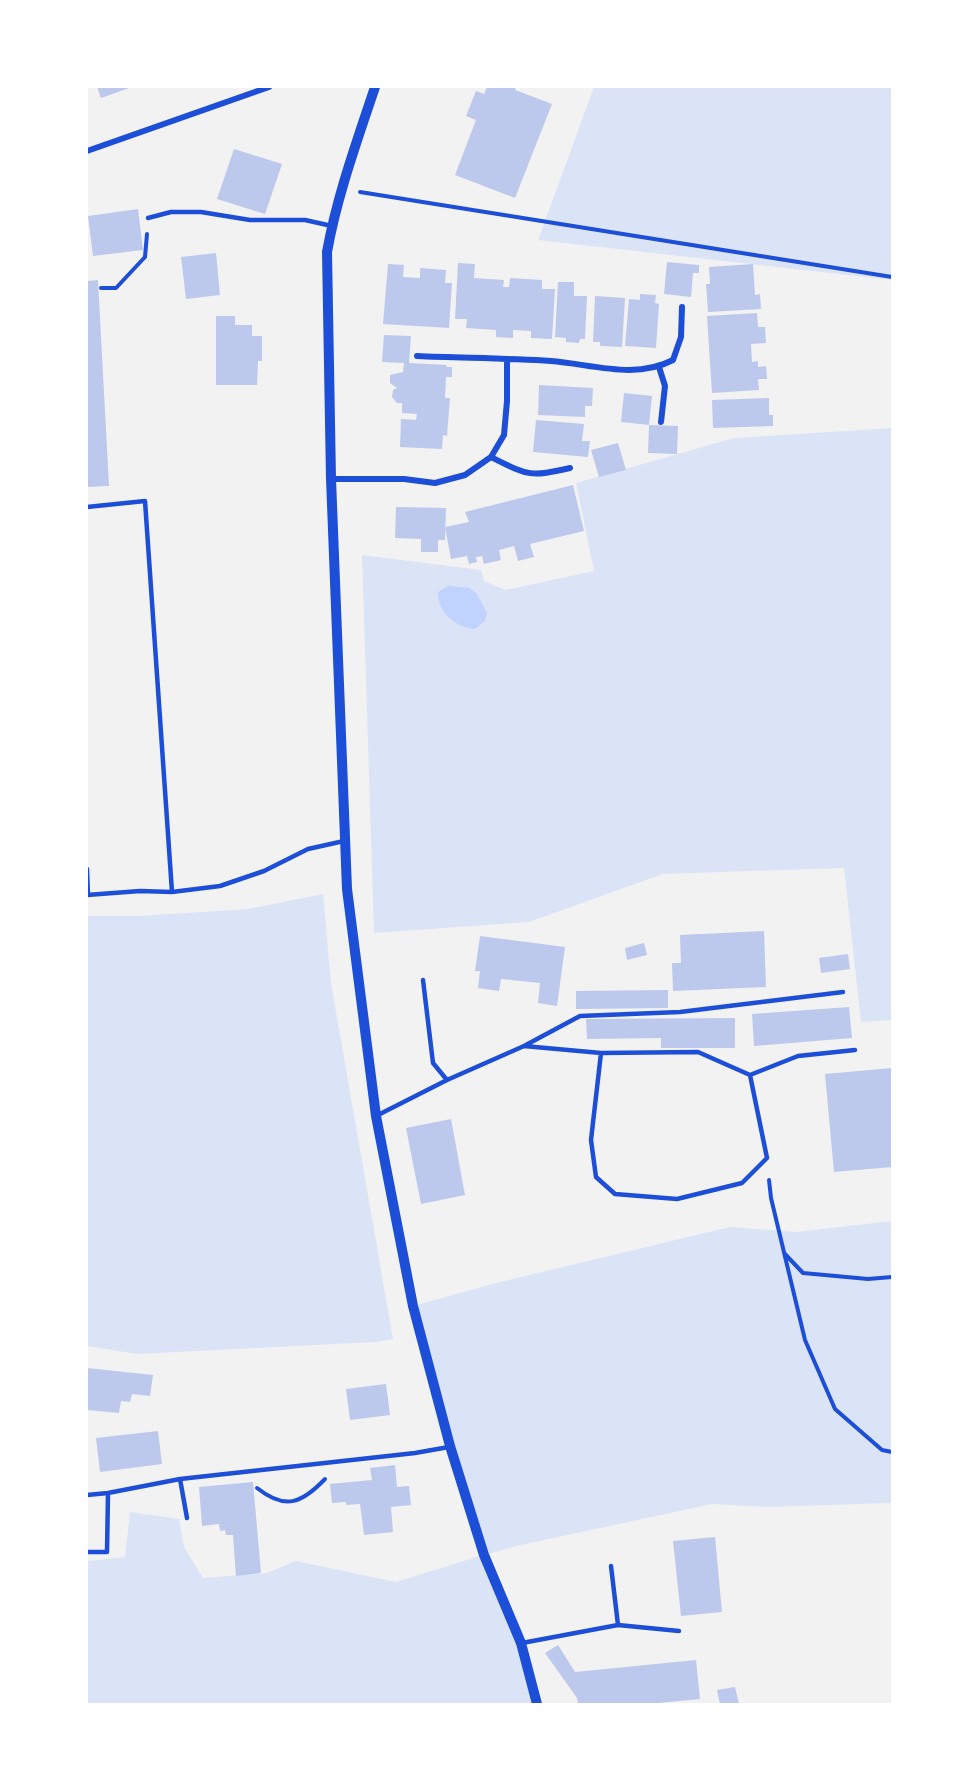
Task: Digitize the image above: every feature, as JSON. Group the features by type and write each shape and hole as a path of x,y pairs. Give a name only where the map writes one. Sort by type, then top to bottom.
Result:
{"street":[{"path":"87,151 269,87"},
{"path":"375,87 342,189 327,252 331,479 344,841 351,935 376,1116 413,1306 450,1446 484,1555 521,1643 537,1704"},
{"path":"417,356 550,361 632,370 659,367 673,360 681,336 682,307"},
{"path":"331,479 404,479 435,483 465,475 491,457 504,435 507,360"},
{"path":"659,367 665,386 661,422"},
{"path":"491,457 524,474 540,475 570,468"}],"lane":[{"path":"148,218 171,212 201,212 250,220 305,220 332,226"},
{"path":"87,507 145,501 172,892"},
{"path":"87,869 88,896 140,891 172,892 220,886 264,871 308,849 344,841"},
{"path":"423,980 433,1064 447,1080"},
{"path":"376,1116 447,1080 524,1046 580,1016 680,1012 843,992"},
{"path":"524,1046 601,1053 698,1052 750,1075 798,1056 855,1050"},
{"path":"601,1053 591,1140 596,1177 615,1194 677,1199 742,1183 767,1158 750,1075"},
{"path":"87,1495 180,1479 416,1453 450,1446"},
{"path":"180,1479 187,1518"},
{"path":"87,1552 107,1552 108,1493"},
{"path":"611,1566 618,1625"},
{"path":"521,1643 618,1625 680,1631"}],"path":[{"path":"342,189 892,278"},
{"path":"101,288 116,288 145,257 148,218"},
{"path":"767,1158 771,1198 805,1340 835,1410 882,1450 892,1452"},
{"path":"783,1253 803,1273 868,1279 892,1277"},
{"path":"249,1472 257,1488 269,1497 284,1503 296,1500 315,1489 338,1462"}],"shaded area":[{"path":"594,87 892,87 892,280 538,240"},
{"path":"892,428 892,1020 861,1022 844,868 663,874 529,922 374,933 362,555 481,570 484,581 506,590 594,571 576,483 734,438"},
{"path":"323,894 331,983 393,1339 375,1342 137,1354 87,1346 87,916 138,916 248,909"},
{"path":"892,1221 892,1503 766,1507 712,1504 484,1555 521,1643 537,1704 87,1704 87,1561 125,1557 130,1512 179,1519 184,1547 203,1578 267,1573 296,1561 396,1582 483,1555 413,1306 496,1283 730,1227 797,1232"}],"water":[{"path":"448,586 469,588 477,594 487,613 485,621 475,629 468,628 449,618 441,606 438,592"}],"building":[{"path":"97,87 132,87 101,98"},
{"path":"487,87 516,87 515,90 552,104 515,198 455,175 476,120 466,116 476,91 484,94"},
{"path":"234,149 282,164 265,214 217,199"},
{"path":"138,209 143,250 93,256 88,216"},
{"path":"216,253 220,295 186,299 181,257"},
{"path":"667,262 699,265 699,273 693,273 691,297 664,294"},
{"path":"458,263 475,264 474,278 504,280 503,287 509,287 510,278 542,280 542,289 555,289 552,339 531,338 531,331 513,330 513,338 496,337 496,330 466,328 467,319 455,319"},
{"path":"388,264 404,265 403,277 420,278 420,268 446,270 445,283 452,283 449,328 383,324"},
{"path":"753,264 755,295 760,294 761,309 708,312 706,284 710,284 709,267"},
{"path":"98,280 109,486 87,487 87,281"},
{"path":"558,282 574,282 574,296 587,296 585,339 580,339 579,343 566,342 566,338 555,337"},
{"path":"640,294 656,295 655,303 659,304 656,348 625,346 629,299 640,300"},
{"path":"595,296 625,298 622,347 600,346 600,342 593,342"},
{"path":"757,313 758,327 765,327 766,343 751,344 752,362 758,361 758,367 766,366 767,379 758,379 759,390 712,393 707,316"},
{"path":"216,316 235,316 235,325 252,325 252,336 262,336 262,361 258,361 257,385 216,385"},
{"path":"384,335 411,336 409,363 452,367 452,377 446,377 445,398 450,398 447,436 443,435 442,449 400,447 401,419 416,420 417,414 402,413 402,403 397,403 392,397 393,390 397,388 390,383 390,375 403,372 404,363 382,362"},
{"path":"539,385 593,388 592,406 585,406 585,417 538,415"},
{"path":"624,393 652,396 649,425 621,422"},
{"path":"769,398 769,415 773,415 773,426 713,428 712,400"},
{"path":"536,420 584,424 582,441 590,441 588,457 533,452"},
{"path":"649,425 678,426 677,454 648,453"},
{"path":"618,443 626,470 599,477 591,450"},
{"path":"573,485 584,531 530,544 534,557 518,561 514,546 499,550 501,560 484,564 482,556 476,557 477,562 469,564 467,556 451,559 445,527 469,522 465,512"},
{"path":"396,507 446,508 445,540 438,540 438,552 421,552 421,539 395,538"},
{"path":"764,931 766,987 673,991 672,963 681,963 680,935"},
{"path":"480,936 565,947 557,1006 538,1003 540,983 501,979 499,991 478,988 480,971 475,971"},
{"path":"644,943 647,955 627,960 625,948"},
{"path":"848,954 850,969 821,973 819,958"},
{"path":"668,990 668,1008 576,1009 576,991"},
{"path":"849,1007 852,1038 754,1046 752,1014"},
{"path":"735,1018 735,1048 661,1048 661,1038 587,1039 586,1019"},
{"path":"892,1068 892,1167 834,1172 825,1074"},
{"path":"451,1119 465,1195 421,1204 406,1128"},
{"path":"87,1368 153,1375 150,1396 132,1394 130,1402 121,1401 119,1413 87,1410"},
{"path":"386,1384 390,1415 350,1420 346,1389"},
{"path":"158,1431 162,1464 100,1472 96,1438"},
{"path":"395,1465 397,1487 409,1486 411,1505 391,1507 393,1532 364,1535 360,1504 332,1503 330,1484 372,1480 370,1468"},
{"path":"253,1482 261,1573 236,1576 233,1535 226,1535 225,1530 220,1531 219,1524 202,1526 199,1487"},
{"path":"715,1537 722,1612 681,1616 673,1541"},
{"path":"558,1645 575,1672 696,1660 700,1699 648,1704 578,1704 577,1698 545,1653"},
{"path":"735,1687 739,1704 720,1704 717,1690"}]}
